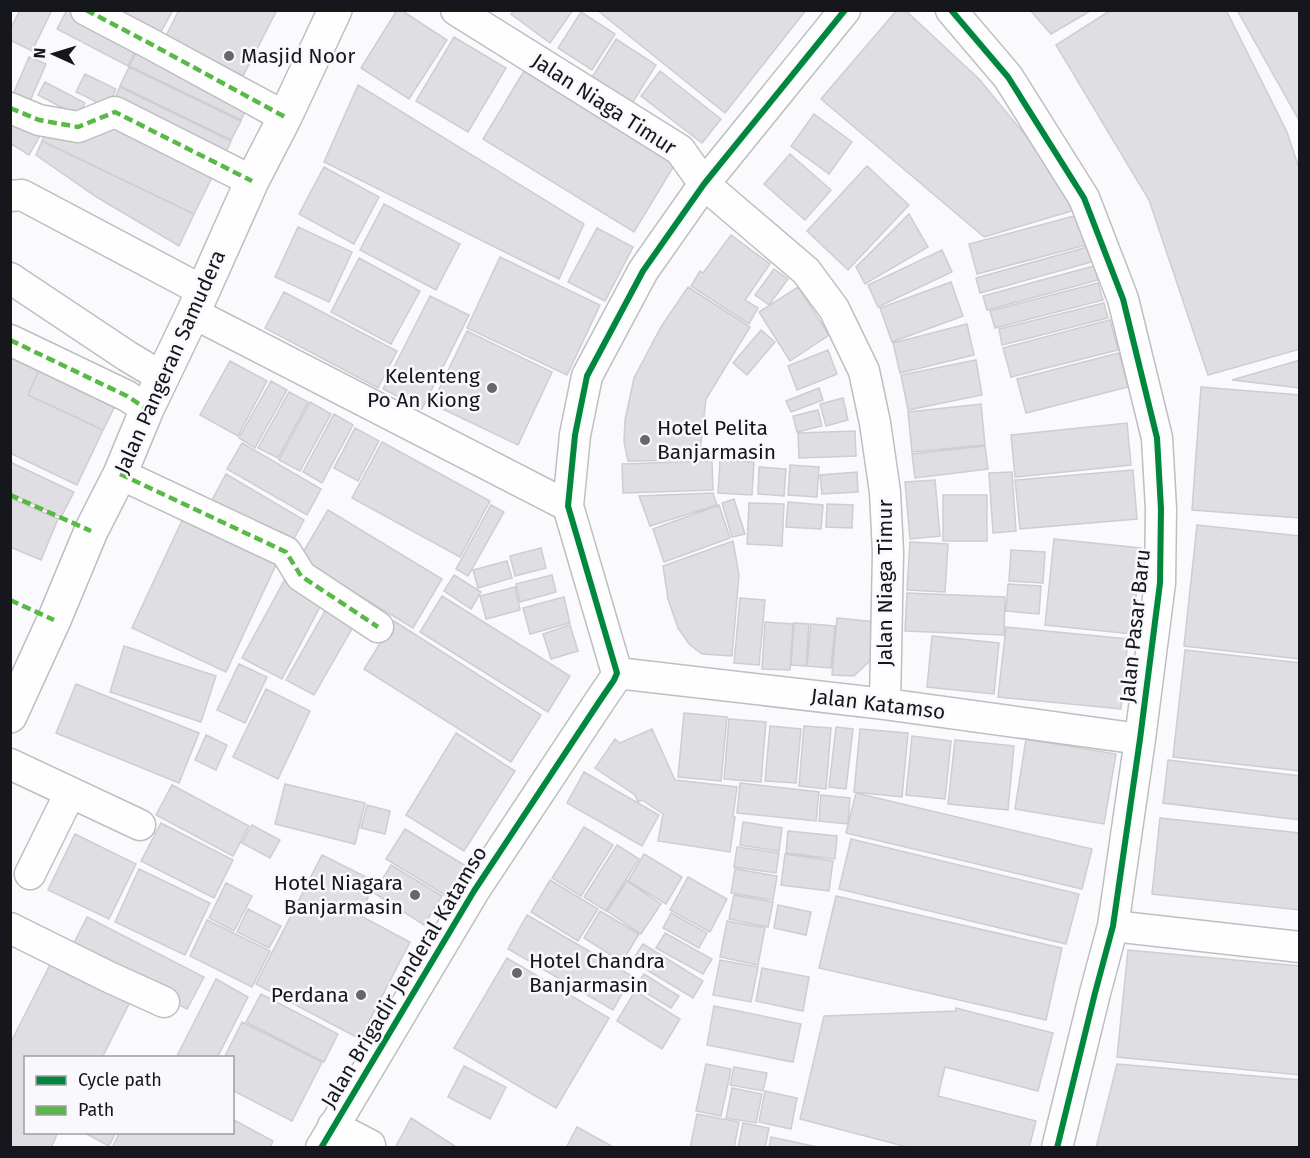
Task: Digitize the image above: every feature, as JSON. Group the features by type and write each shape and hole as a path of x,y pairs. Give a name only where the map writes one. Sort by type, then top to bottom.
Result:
{"highway":[{"name":"Jalan Pangeran Samudera","path":"10,716 54,620 91,531 120,474 147,409 252,181 335,10"}],"street":[{"path":"86,10 285,117"},
{"name":"Jalan Niaga Timur","path":"456,10 680,150 704,184 806,271 834,309 864,371 875,423 885,492 888,552 885,704"},
{"path":"616,673 568,506 575,435 587,376 643,272 704,184 845,10"},
{"name":"Jalan Pasar Baru","path":"951,10 1008,76 1084,198 1123,299 1157,438 1161,509 1160,583 1140,739 1113,926 1057,1148"},
{"path":"10,108 39,120 78,127 116,112 252,181"},
{"path":"10,196 22,195 198,302 568,506"},
{"path":"10,278 162,377"},
{"path":"10,340 127,396 147,409"},
{"path":"120,474 286,552 301,576 378,627"},
{"name":"Jalan Katamso","path":"616,673 885,704 1140,739"},
{"name":"Jalan Brigadir Jenderal Katamso","path":"327,1137 474,891 614,680 616,673"},
{"path":"10,764 140,825"},
{"path":"30,874 70,793"},
{"path":"1113,926 1299,947"},
{"path":"10,928 164,1002"},
{"path":"327,1137 370,1145"}],"building":[{"path":"20,10 48,10 51,12 32,51 10,40 10,29"},
{"path":"67,10 74,10 139,44 128,66 57,29"},
{"path":"114,10 173,10 156,41"},
{"name":"Masjid Noor","path":"179,10 277,10 243,76 166,36"},
{"path":"397,10 401,10 447,40 409,99 361,68"},
{"path":"514,10 573,10 550,43 511,14"},
{"path":"597,10 806,10 725,113"},
{"path":"897,10 905,10 979,79 1035,147 1078,209 984,237 821,99"},
{"path":"1030,10 1092,10 1051,34"},
{"path":"1111,10 1226,10 1287,132 1300,171 1300,349 1208,375 1149,200 1056,45"},
{"path":"1237,10 1300,10 1300,122"},
{"path":"581,12 615,34 592,70 558,48"},
{"path":"454,37 506,68 468,132 416,101"},
{"path":"616,39 656,65 626,113 586,87"},
{"path":"139,47 250,101 241,120 129,66"},
{"path":"29,57 46,64 28,106 11,99"},
{"path":"129,67 241,121 231,140 120,86"},
{"path":"524,71 675,164 634,232 483,139"},
{"path":"660,71 721,119 702,143 641,96"},
{"path":"85,74 116,89 107,107 76,92"},
{"path":"45,82 85,103 78,116 38,95"},
{"path":"358,85 584,224 559,279 324,162"},
{"path":"120,87 231,141 222,160 111,106"},
{"path":"814,114 852,142 829,174 791,146"},
{"path":"10,115 41,134 29,155 10,143"},
{"path":"109,117 216,169 194,214 42,141 48,129"},
{"path":"42,141 194,214 179,246 95,196 36,155"},
{"path":"790,154 831,190 805,220 764,184"},
{"path":"867,166 909,205 848,270 807,231"},
{"path":"324,167 379,197 354,244 299,214"},
{"path":"384,204 460,244 436,290 360,250"},
{"path":"909,214 928,247 865,284 856,267"},
{"path":"1078,215 1086,245 977,274 969,244"},
{"path":"298,227 352,252 329,302 275,277"},
{"path":"597,228 633,247 605,301 568,282"},
{"path":"731,235 770,264 745,300 758,308 749,324 691,286 700,271 703,273"},
{"path":"1091,246 1095,261 980,293 976,278"},
{"path":"942,250 952,272 878,307 868,285"},
{"path":"500,257 600,305 567,375 467,328"},
{"path":"359,258 420,291 391,344 331,312"},
{"path":"1094,266 1098,280 987,310 983,296"},
{"path":"774,269 788,279 769,305 755,295"},
{"path":"951,282 963,316 892,342 880,308"},
{"path":"1098,283 1103,300 995,328 990,311"},
{"path":"688,287 750,327 706,399 699,460 628,461 624,442 625,420 634,378 661,327"},
{"path":"798,287 829,335 790,361 759,312"},
{"path":"284,292 397,351 378,388 265,328"},
{"path":"430,296 469,315 422,409 383,389"},
{"path":"1104,303 1108,318 1002,345 999,329"},
{"path":"1110,320 1118,350 1011,377 1003,348"},
{"path":"967,324 974,355 900,373 893,343"},
{"path":"761,330 775,342 747,375 733,363"},
{"name":"Kelenteng Po An Kiong","path":"467,331 552,372 518,445 432,404"},
{"path":"828,350 837,374 797,390 788,366"},
{"path":"1119,353 1128,387 1026,413 1017,379"},
{"path":"10,356 39,370 28,395 103,430 77,485 10,453"},
{"path":"976,360 982,395 908,410 901,375"},
{"path":"1300,360 1300,388 1232,380"},
{"path":"230,361 267,381 238,436 200,415"},
{"path":"39,370 115,406 103,430 28,395"},
{"path":"271,381 287,390 255,448 239,438"},
{"path":"1201,387 1300,395 1300,518 1192,510"},
{"path":"819,388 823,400 791,412 786,401"},
{"path":"289,392 308,402 278,458 258,448"},
{"path":"843,398 848,420 826,426 820,404"},
{"path":"310,402 331,414 300,471 279,460"},
{"path":"981,404 985,445 912,452 908,412"},
{"path":"818,410 822,426 797,432 793,416"},
{"path":"334,414 353,425 322,483 303,472"},
{"path":"1127,423 1131,465 1015,477 1011,435"},
{"path":"355,428 379,441 358,481 334,468"},
{"path":"855,431 856,456 799,458 798,433"},
{"path":"382,442 490,501 460,557 352,498"},
{"path":"242,443 321,489 307,515 227,469"},
{"path":"985,446 988,469 915,478 912,454"},
{"path":"720,460 754,462 752,495 718,493"},
{"path":"712,461 713,490 623,493 622,464"},
{"path":"10,462 74,492 61,517 10,493"},
{"path":"790,465 819,467 817,497 788,495"},
{"path":"759,467 786,469 784,496 758,494"},
{"path":"1133,470 1137,519 1020,529 1015,480"},
{"path":"857,472 858,492 822,494 820,475"},
{"path":"1012,472 1016,531 993,533 989,473"},
{"path":"226,474 304,520 290,546 212,500"},
{"path":"935,480 940,536 910,539 905,482"},
{"path":"713,493 717,505 650,526 639,496"},
{"path":"943,495 987,495 987,541 943,541"},
{"path":"10,498 58,519 41,560 10,547"},
{"path":"734,499 745,534 732,537 722,503"},
{"path":"788,502 823,505 821,529 786,527"},
{"path":"749,503 784,504 782,546 747,544"},
{"path":"827,504 853,505 852,528 826,527"},
{"path":"491,505 504,512 468,576 456,569"},
{"path":"719,505 730,538 664,562 653,529"},
{"path":"328,510 442,579 413,628 299,559"},
{"path":"186,512 280,556 226,672 132,628"},
{"path":"1197,525 1300,536 1300,659 1184,646"},
{"path":"1054,539 1141,548 1132,634 1045,625"},
{"path":"733,541 739,575 732,656 702,654 689,644 678,628 668,599 663,566"},
{"path":"910,542 948,544 945,592 907,590"},
{"path":"541,548 546,568 515,576 510,556"},
{"path":"1011,550 1045,552 1043,583 1009,581"},
{"path":"507,561 512,578 478,588 473,570"},
{"path":"454,575 481,592 471,609 444,591"},
{"path":"552,575 556,592 520,602 516,584"},
{"path":"285,579 323,601 282,679 242,658"},
{"path":"1008,584 1041,586 1039,614 1006,611"},
{"path":"515,587 520,610 486,619 480,596"},
{"path":"907,593 1005,597 1004,635 905,631"},
{"path":"442,596 570,676 548,712 420,632"},
{"path":"564,597 570,623 530,634 523,608"},
{"path":"740,598 765,600 759,665 734,663"},
{"path":"329,604 357,620 314,695 286,680"},
{"path":"837,618 877,622 875,656 854,676 832,675"},
{"path":"394,621 541,715 511,762 364,669"},
{"path":"765,622 793,624 790,670 762,669"},
{"path":"794,623 809,624 806,666 791,665"},
{"path":"811,624 835,626 831,668 807,666"},
{"path":"570,625 578,651 551,659 543,634"},
{"path":"1006,627 1128,639 1121,709 998,697"},
{"path":"932,636 999,643 994,694 927,687"},
{"path":"124,646 216,676 201,722 110,692"},
{"path":"1185,650 1300,663 1300,771 1173,757"},
{"path":"239,664 267,677 245,723 217,710"},
{"path":"76,684 199,733 179,783 56,733"},
{"path":"266,689 310,711 278,779 233,757"},
{"path":"684,713 727,717 721,781 678,777"},
{"path":"729,719 766,722 761,782 724,779"},
{"path":"770,726 801,729 796,783 765,781"},
{"path":"804,726 831,728 826,789 799,786"},
{"path":"836,727 853,729 846,789 829,787"},
{"path":"652,729 675,780 737,787 730,852 658,841 663,814 642,800 638,802 635,795 595,768 615,739 620,743"},
{"path":"860,729 908,733 902,797 854,792"},
{"path":"456,733 515,771 464,851 406,815"},
{"path":"206,735 227,745 216,770 195,760"},
{"path":"912,736 951,741 945,799 906,795"},
{"path":"1026,739 1116,754 1104,824 1015,809"},
{"path":"955,740 1014,746 1008,810 948,804"},
{"path":"1168,760 1300,776 1300,820 1163,803"},
{"path":"584,772 659,815 642,846 567,803"},
{"path":"740,783 819,792 816,821 737,813"},
{"path":"285,784 365,803 355,844 275,824"},
{"path":"172,785 249,826 233,856 156,815"},
{"path":"856,793 1092,849 1082,889 846,833"},
{"path":"821,795 850,798 848,824 819,821"},
{"path":"367,805 390,811 385,834 361,828"},
{"path":"1160,818 1300,833 1300,910 1152,894"},
{"path":"743,822 782,828 779,851 740,845"},
{"path":"161,823 233,860 214,898 141,861"},
{"path":"252,825 280,840 270,858 242,843"},
{"path":"584,827 613,845 581,896 552,878"},
{"path":"405,829 466,866 448,897 386,859"},
{"path":"788,831 837,836 835,859 786,853"},
{"path":"75,834 136,864 109,919 48,890"},
{"path":"851,839 1079,894 1066,944 839,889"},
{"path":"617,845 639,859 606,911 584,897"},
{"path":"737,847 779,853 776,873 734,867"},
{"path":"644,854 682,877 666,904 628,881"},
{"path":"785,854 833,861 829,891 781,885"},
{"path":"322,855 376,882 359,915 410,942 360,1039 256,984"},
{"path":"391,865 442,896 424,925 374,893"},
{"path":"139,869 210,903 185,955 115,922"},
{"path":"735,869 777,876 773,900 731,893"},
{"path":"688,877 727,899 710,932 670,910"},
{"path":"550,880 598,909 578,941 531,912"},
{"path":"627,881 661,904 641,934 607,911"},
{"path":"226,883 252,896 234,931 209,918"},
{"path":"734,895 773,902 768,927 729,919"},
{"path":"836,896 1062,948 1046,1020 819,968"},
{"path":"778,905 811,912 806,935 774,928"},
{"path":"248,909 281,926 269,948 237,932"},
{"path":"600,911 639,934 622,962 584,938"},
{"path":"671,913 707,933 699,948 663,928"},
{"path":"527,915 632,976 613,1010 508,949"},
{"path":"87,917 204,977 187,1009 71,949"},
{"path":"207,920 270,951 252,987 190,956"},
{"path":"727,921 765,928 758,965 720,957"},
{"path":"665,933 712,959 703,974 656,948"},
{"path":"643,944 703,981 693,998 632,961"},
{"path":"1128,950 1300,966 1300,1075 1117,1057"},
{"path":"507,958 609,1018 556,1108 454,1048"},
{"path":"720,960 758,967 751,1002 713,995"},
{"path":"52,961 130,1002 103,1056 24,1056 24,1134 57,1134 51,1148 10,1148 10,1044"},
{"path":"762,968 809,977 803,1011 756,1001"},
{"path":"644,974 679,996 671,1008 636,987"},
{"path":"216,979 248,997 218,1056 177,1056"},
{"path":"635,991 680,1019 662,1049 617,1021"},
{"path":"261,994 338,1034 324,1062 246,1022"},
{"path":"714,1006 801,1024 793,1062 707,1045"},
{"path":"956,1008 1053,1033 1038,1091 945,1067 938,1096 1036,1121 1029,1148 911,1148 800,1119 824,1016 956,1011"},
{"path":"242,1022 322,1062 292,1121 234,1091 234,1056 225,1056"},
{"path":"706,1064 731,1069 721,1116 696,1111"},
{"path":"1117,1064 1300,1080 1300,1147 1096,1148"},
{"path":"464,1066 506,1087 490,1119 448,1097"},
{"path":"734,1067 767,1073 763,1091 730,1085"},
{"path":"732,1088 762,1094 756,1123 726,1118"},
{"path":"765,1091 797,1098 791,1129 759,1122"},
{"path":"697,1114 739,1122 734,1148 690,1148"},
{"path":"411,1118 458,1148 395,1148"},
{"path":"234,1120 273,1141 270,1148 112,1148 119,1134 234,1134"},
{"path":"743,1123 769,1128 765,1148 738,1148"},
{"path":"577,1127 615,1148 566,1148"},
{"path":"87,1134 115,1134 109,1146"},
{"path":"771,1137 822,1148 769,1148"}],"marked path":[{"path":"86,10 285,117"},
{"path":"10,108 39,120 78,127 115,112 252,181"},
{"path":"10,340 127,396 147,409"},
{"path":"120,474 286,552 301,576 378,627"},
{"path":"10,495 91,531"},
{"path":"10,600 54,620"}],"cycle path":[{"path":"321,1148 474,891 617,673 568,506 575,435 587,376 643,271 704,184 845,10"},
{"path":"951,10 1008,77 1084,198 1123,299 1157,438 1161,509 1160,583 1140,739 1113,926 1057,1148"}],"place":[{"name":"Masjid Noor","path":"229,56"},
{"name":"Kelenteng Po An Kiong","path":"492,388"},
{"name":"Hotel Pelita Banjarmasin","path":"645,440"},
{"name":"Hotel Niagara Banjarmasin","path":"415,895"},
{"name":"Hotel Chandra Banjarmasin","path":"517,973"},
{"name":"Perdana","path":"361,995"}]}
